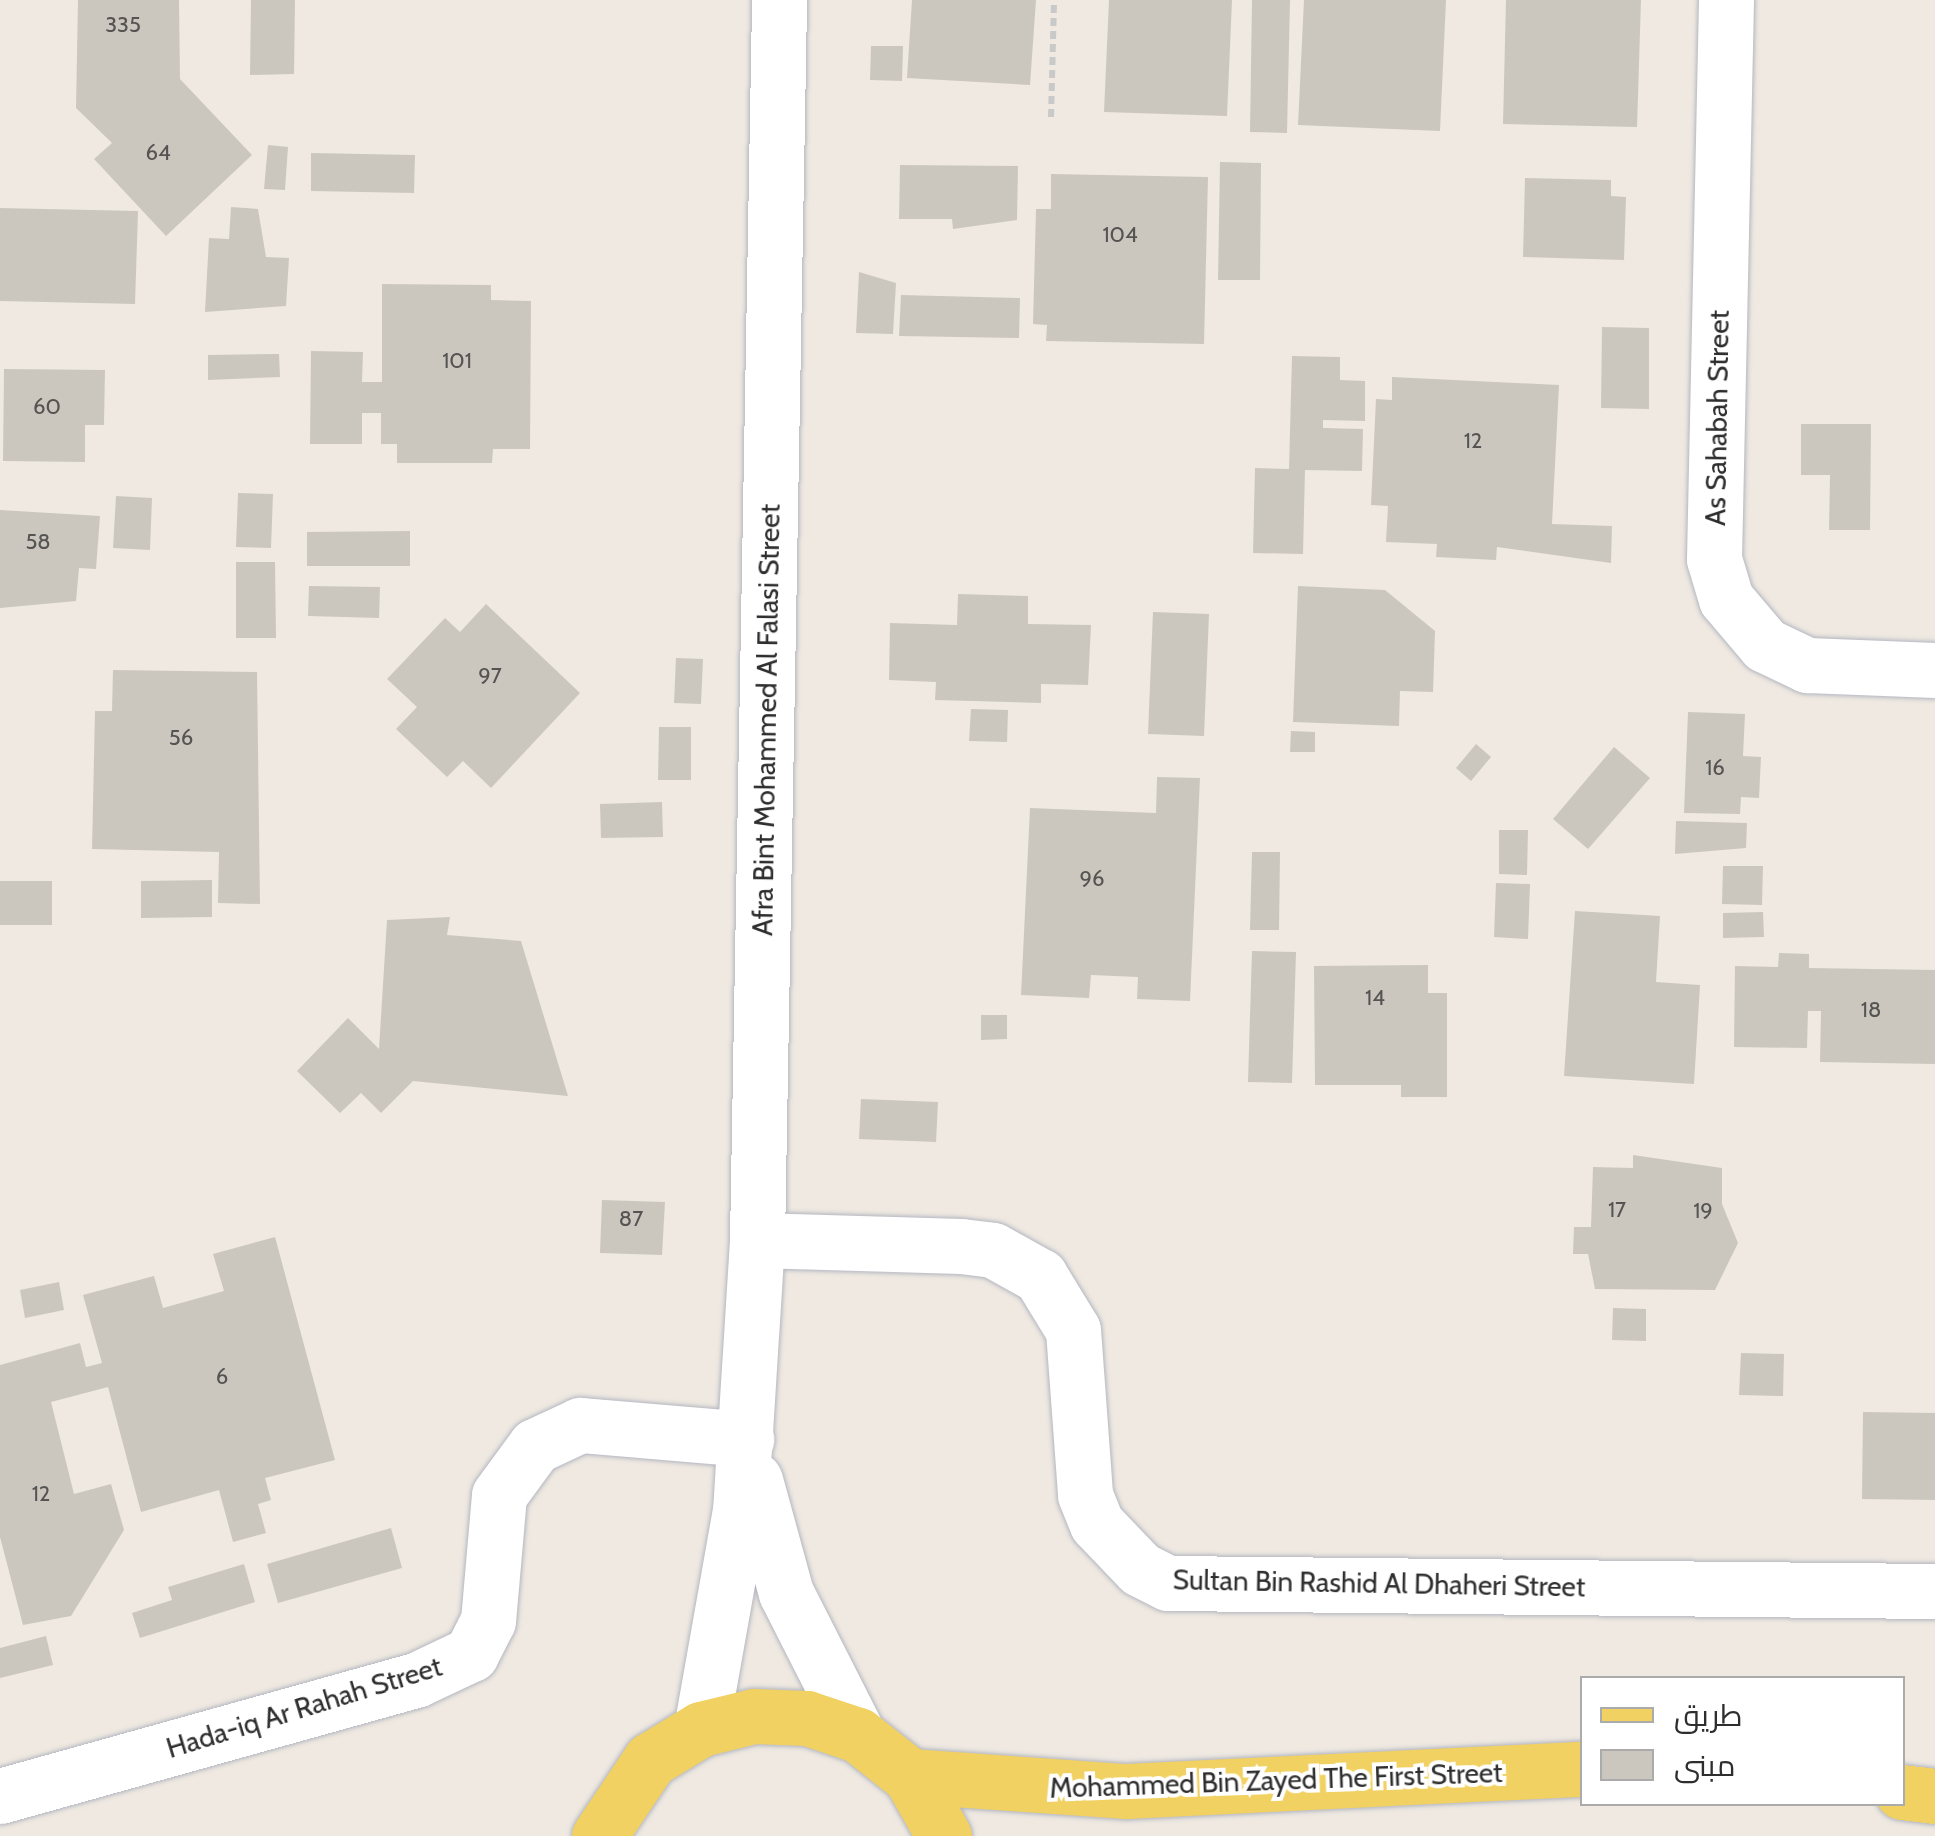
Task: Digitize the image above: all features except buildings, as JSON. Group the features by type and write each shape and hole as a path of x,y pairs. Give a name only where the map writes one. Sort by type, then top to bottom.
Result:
{"main road":[{"path":"558,1836 605,1821 650,1760 701,1729 789,1717 858,1736 910,1776 944,1836"},
{"name":"Mohammed Bin Zayed The First Street","path":"910,1776 1126,1791 1580,1769"},
{"path":"1905,1792 1935,1796"}],"street":[{"name":"Afra Bint Mohammed Al Falasi Street","path":"701,1729 746,1439 757,1240 779,0"},
{"name":"As Sahabah Street","path":"1726,0 1714,559 1726,599 1764,645 1807,665 1935,670"},
{"name":"Sultan Bin Rashid Al Dhaheri Street","path":"757,1240 977,1248 1040,1276 1073,1330 1085,1495 1097,1524 1140,1569 1168,1583 1935,1591"},
{"name":"Hada-iq Ar Rahah Street","path":"0,1796 416,1680 470,1654 488,1622 499,1495 536,1446 580,1425 746,1439"},
{"name":"Afra Bint Mohammed Al Falasi Street","path":"746,1439 786,1594 858,1736"}],"path":[{"path":"1051,118 1054,0"}]}
